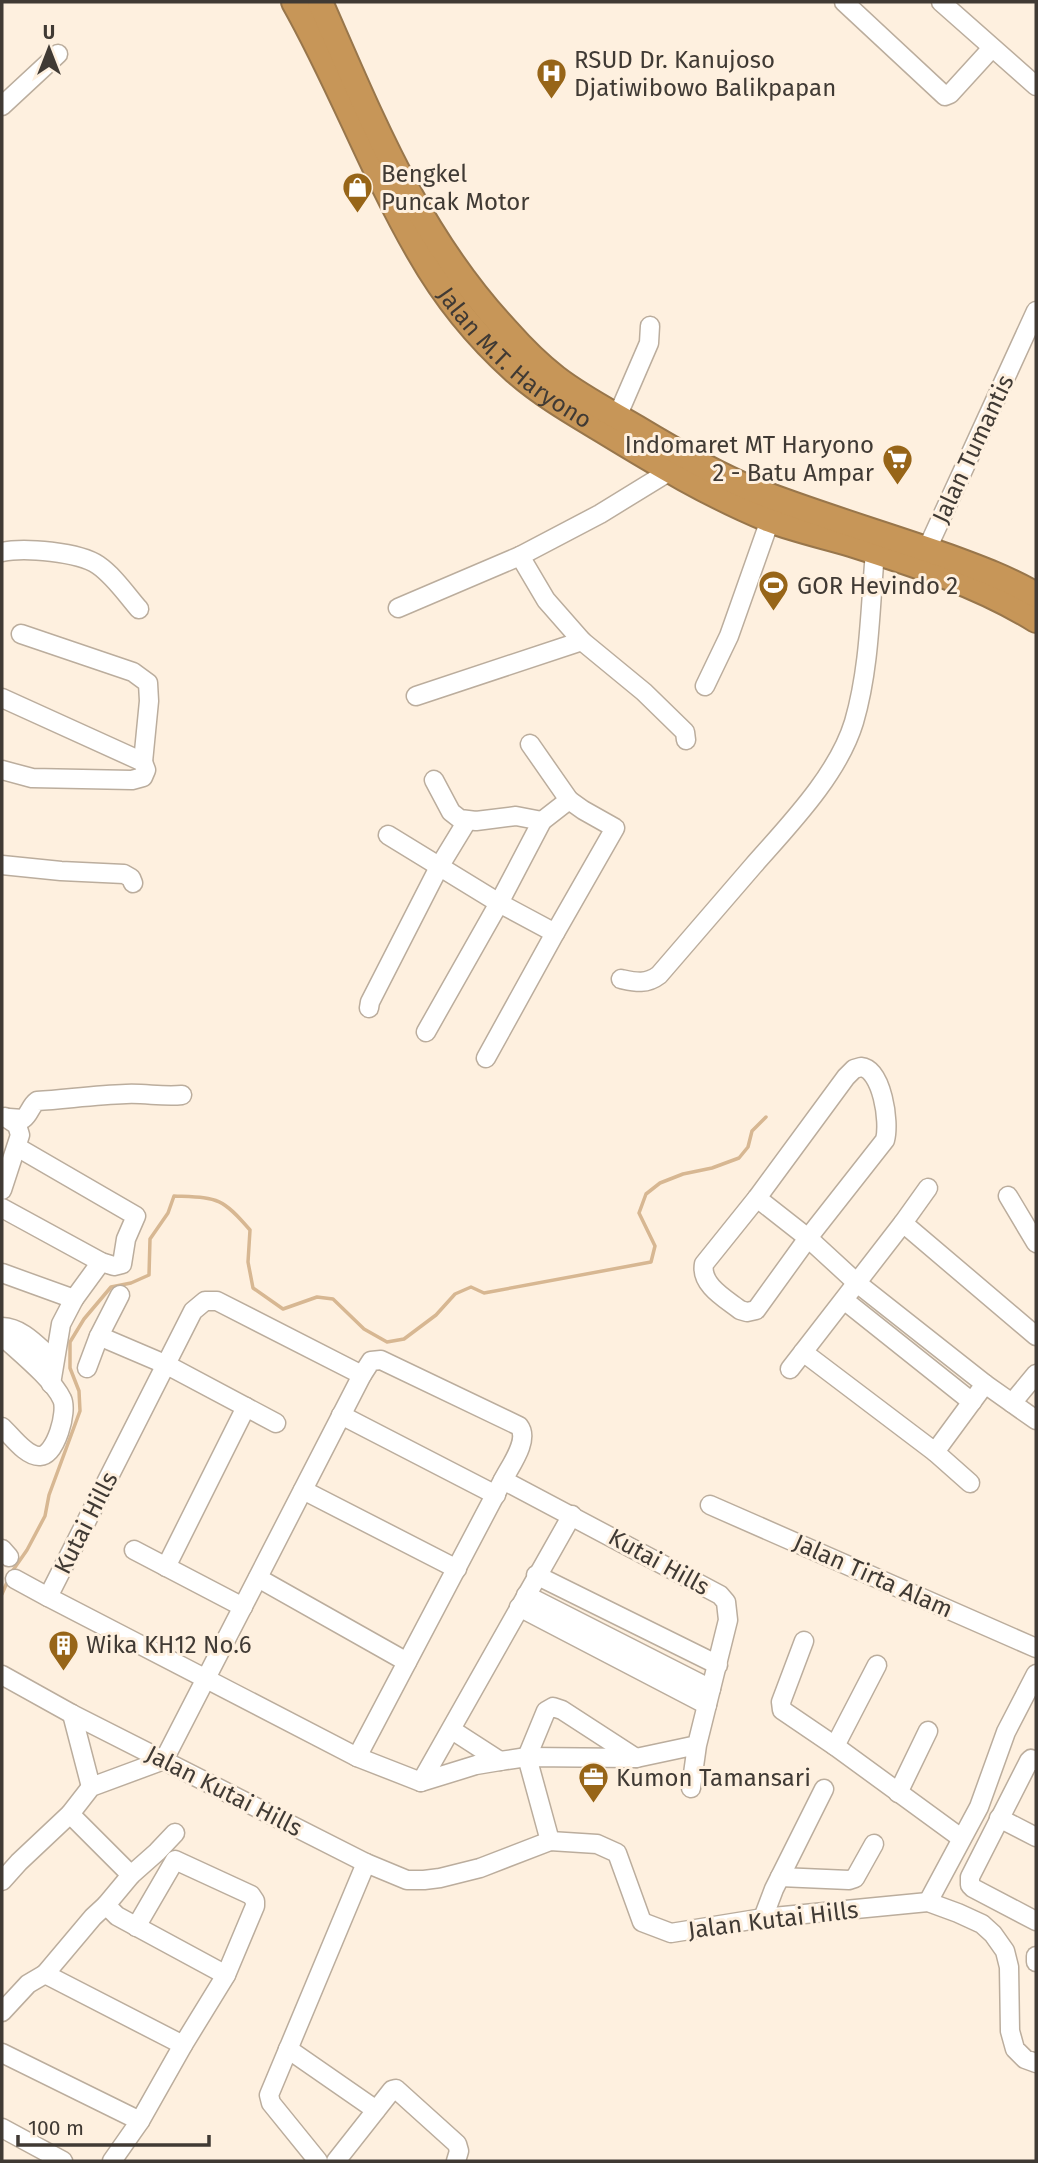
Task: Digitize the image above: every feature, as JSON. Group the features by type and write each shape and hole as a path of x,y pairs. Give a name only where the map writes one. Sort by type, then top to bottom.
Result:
{"highway":[{"name":"Jalan M.T. Haryono","path":"294,2 318,45 396,211 420,254 443,290 467,320 516,372 566,408 670,471 770,520 877,543 927,549 1017,584 1036,595"},
{"name":"Jalan M.T. Haryono","path":"320,2 404,185 434,239 492,316 557,379 603,410 693,461 877,543 1036,620"}],"street":[{"path":"844,2 945,96 950,94 992,48"},
{"path":"941,2 1036,86"},
{"path":"2,106 58,54"},
{"name":"Jalan Tumantis","path":"927,549 1036,311"},
{"path":"617,417 649,343 650,326"},
{"path":"398,608 520,556 600,514 670,471"},
{"path":"705,686 729,636 770,520"},
{"path":"621,979 650,982 659,975 794,820 827,775 848,740 864,677 877,543"},
{"path":"2,552 23,549 88,559 105,571 139,609"},
{"path":"520,556 546,600 582,641 644,692 685,732 686,740"},
{"path":"2,771 32,778 132,780 140,779 146,770 143,762 149,701 148,683 133,671 21,634"},
{"path":"416,696 582,641"},
{"path":"2,698 143,762"},
{"path":"486,1058 615,828 569,800 530,744"},
{"path":"434,780 451,812 460,819 467,821 516,816 542,821"},
{"path":"426,1032 542,821 569,800"},
{"path":"369,1007 439,867 467,821"},
{"path":"387,835 499,903 555,933"},
{"path":"2,864 61,871 124,874 131,878 133,883"},
{"path":"867,1067 872,1071 884,1102 888,1123 885,1140 808,1238 756,1310 740,1310 704,1278 704,1264 757,1198 846,1077 854,1069 867,1067"},
{"path":"5,1117 23,1119 32,1104 37,1101 114,1094 182,1094"},
{"path":"2,1190 19,1130 5,1117"},
{"path":"2,1208 101,1262 114,1266 121,1264 126,1239 136,1216 16,1147"},
{"path":"790,1369 928,1188"},
{"path":"1008,1196 1036,1243"},
{"path":"757,1198 808,1238 857,1283 985,1384 1036,1420"},
{"path":"903,1223 1036,1336"},
{"path":"51,1384 61,1324 74,1299 101,1262"},
{"path":"2,1273 74,1299"},
{"path":"87,1368 99,1336 120,1295"},
{"path":"844,1300 972,1402"},
{"name":"Kutai Hills","path":"362,1375 217,1301 205,1301 194,1311 48,1597 357,1757 421,1782"},
{"path":"2,1327 21,1332 54,1360"},
{"path":"2,1336 51,1384 64,1402 64,1413 55,1443 48,1453 40,1456 33,1454 2,1427"},
{"path":"99,1336 167,1365 276,1423"},
{"path":"803,1352 935,1452 970,1483"},
{"path":"2,1881 19,1861 70,1814 92,1787 164,1760 371,1361 386,1362 519,1426 523,1439 357,1757"},
{"path":"1012,1403 1036,1374"},
{"path":"935,1452 985,1384"},
{"path":"166,1567 246,1408"},
{"name":"Kutai Hills","path":"341,1415 500,1487 572,1515 720,1595 726,1602 728,1620 697,1745 691,1788"},
{"path":"303,1490 457,1569"},
{"name":"Jalan Tirta Alam","path":"709,1505 1036,1648"},
{"path":"421,1782 572,1515"},
{"path":"135,1550 243,1607"},
{"path":"536,1575 718,1665"},
{"path":"258,1578 407,1662"},
{"path":"15,1580 48,1597"},
{"path":"522,1601 709,1697"},
{"path":"804,1641 781,1702 786,1714 835,1746 961,1839"},
{"path":"835,1746 877,1665"},
{"path":"928,1902 979,1807 1006,1732 1036,1674"},
{"name":"Jalan Kutai Hills","path":"2,1675 72,1714 366,1863 407,1880 432,1880 480,1868 550,1841 597,1844 617,1853 642,1923 671,1933 763,1918 928,1902 958,1913 982,1924 1005,1951 1009,1967 1010,2031 1015,2049 1025,2059 1036,2063"},
{"path":"550,1841 527,1758 546,1711 553,1707 562,1710 636,1758"},
{"path":"72,1714 92,1787"},
{"path":"452,1730 500,1761"},
{"path":"898,1793 929,1731"},
{"path":"421,1782 476,1765 500,1761 527,1758 636,1758 697,1745"},
{"path":"1036,1761 1029,1761 970,1877 970,1885 973,1888 1036,1921"},
{"path":"763,1918 824,1788"},
{"path":"70,1814 131,1875"},
{"path":"999,1818 1036,1837"},
{"path":"2,2012 28,1984 45,1974 131,1875 175,1833"},
{"path":"780,1877 855,1878 874,1844"},
{"path":"112,2161 140,2121 226,1975 255,1901 251,1895 157,1852"},
{"path":"136,1927 175,1860"},
{"path":"318,2161 269,2101 269,2095 366,1863"},
{"path":"106,1905 117,1916 226,1975"},
{"path":"1036,1956 1036,1962"},
{"path":"45,1974 183,2045"},
{"path":"288,2049 376,2110"},
{"path":"2,2053 140,2121"},
{"path":"336,2161 392,2090 398,2090 457,2144 459,2151 456,2161"},
{"path":"2,2128 63,2161"}],"waterway":[{"path":"11,1573 45,1516 49,1495 80,1411 79,1391 70,1368 70,1342 84,1319 111,1287 131,1283 149,1275 150,1239 168,1213 174,1196 217,1201 240,1219 250,1230 248,1262 253,1288 283,1309 317,1297 333,1299 364,1329 387,1342 404,1339 436,1315 455,1294 471,1287 484,1293 651,1262 655,1246 639,1213 646,1194 660,1183 683,1174 712,1168 739,1158 748,1147 752,1131 766,1117"},
{"path":"2,1594 8,1580"}],"place":[{"name":"RSUD Dr. Kanujoso Djatiwibowo Balikpapan","path":"551,101"},
{"name":"Bengkel Puncak Motor","path":"358,215"},
{"name":"Indomaret MT Haryono 2 - Batu Ampar","path":"897,486"},
{"name":"GOR Hevindo 2","path":"774,613"},
{"name":"Wika KH12 No.6","path":"63,1672"},
{"name":"Kumon Tamansari","path":"593,1805"}]}
